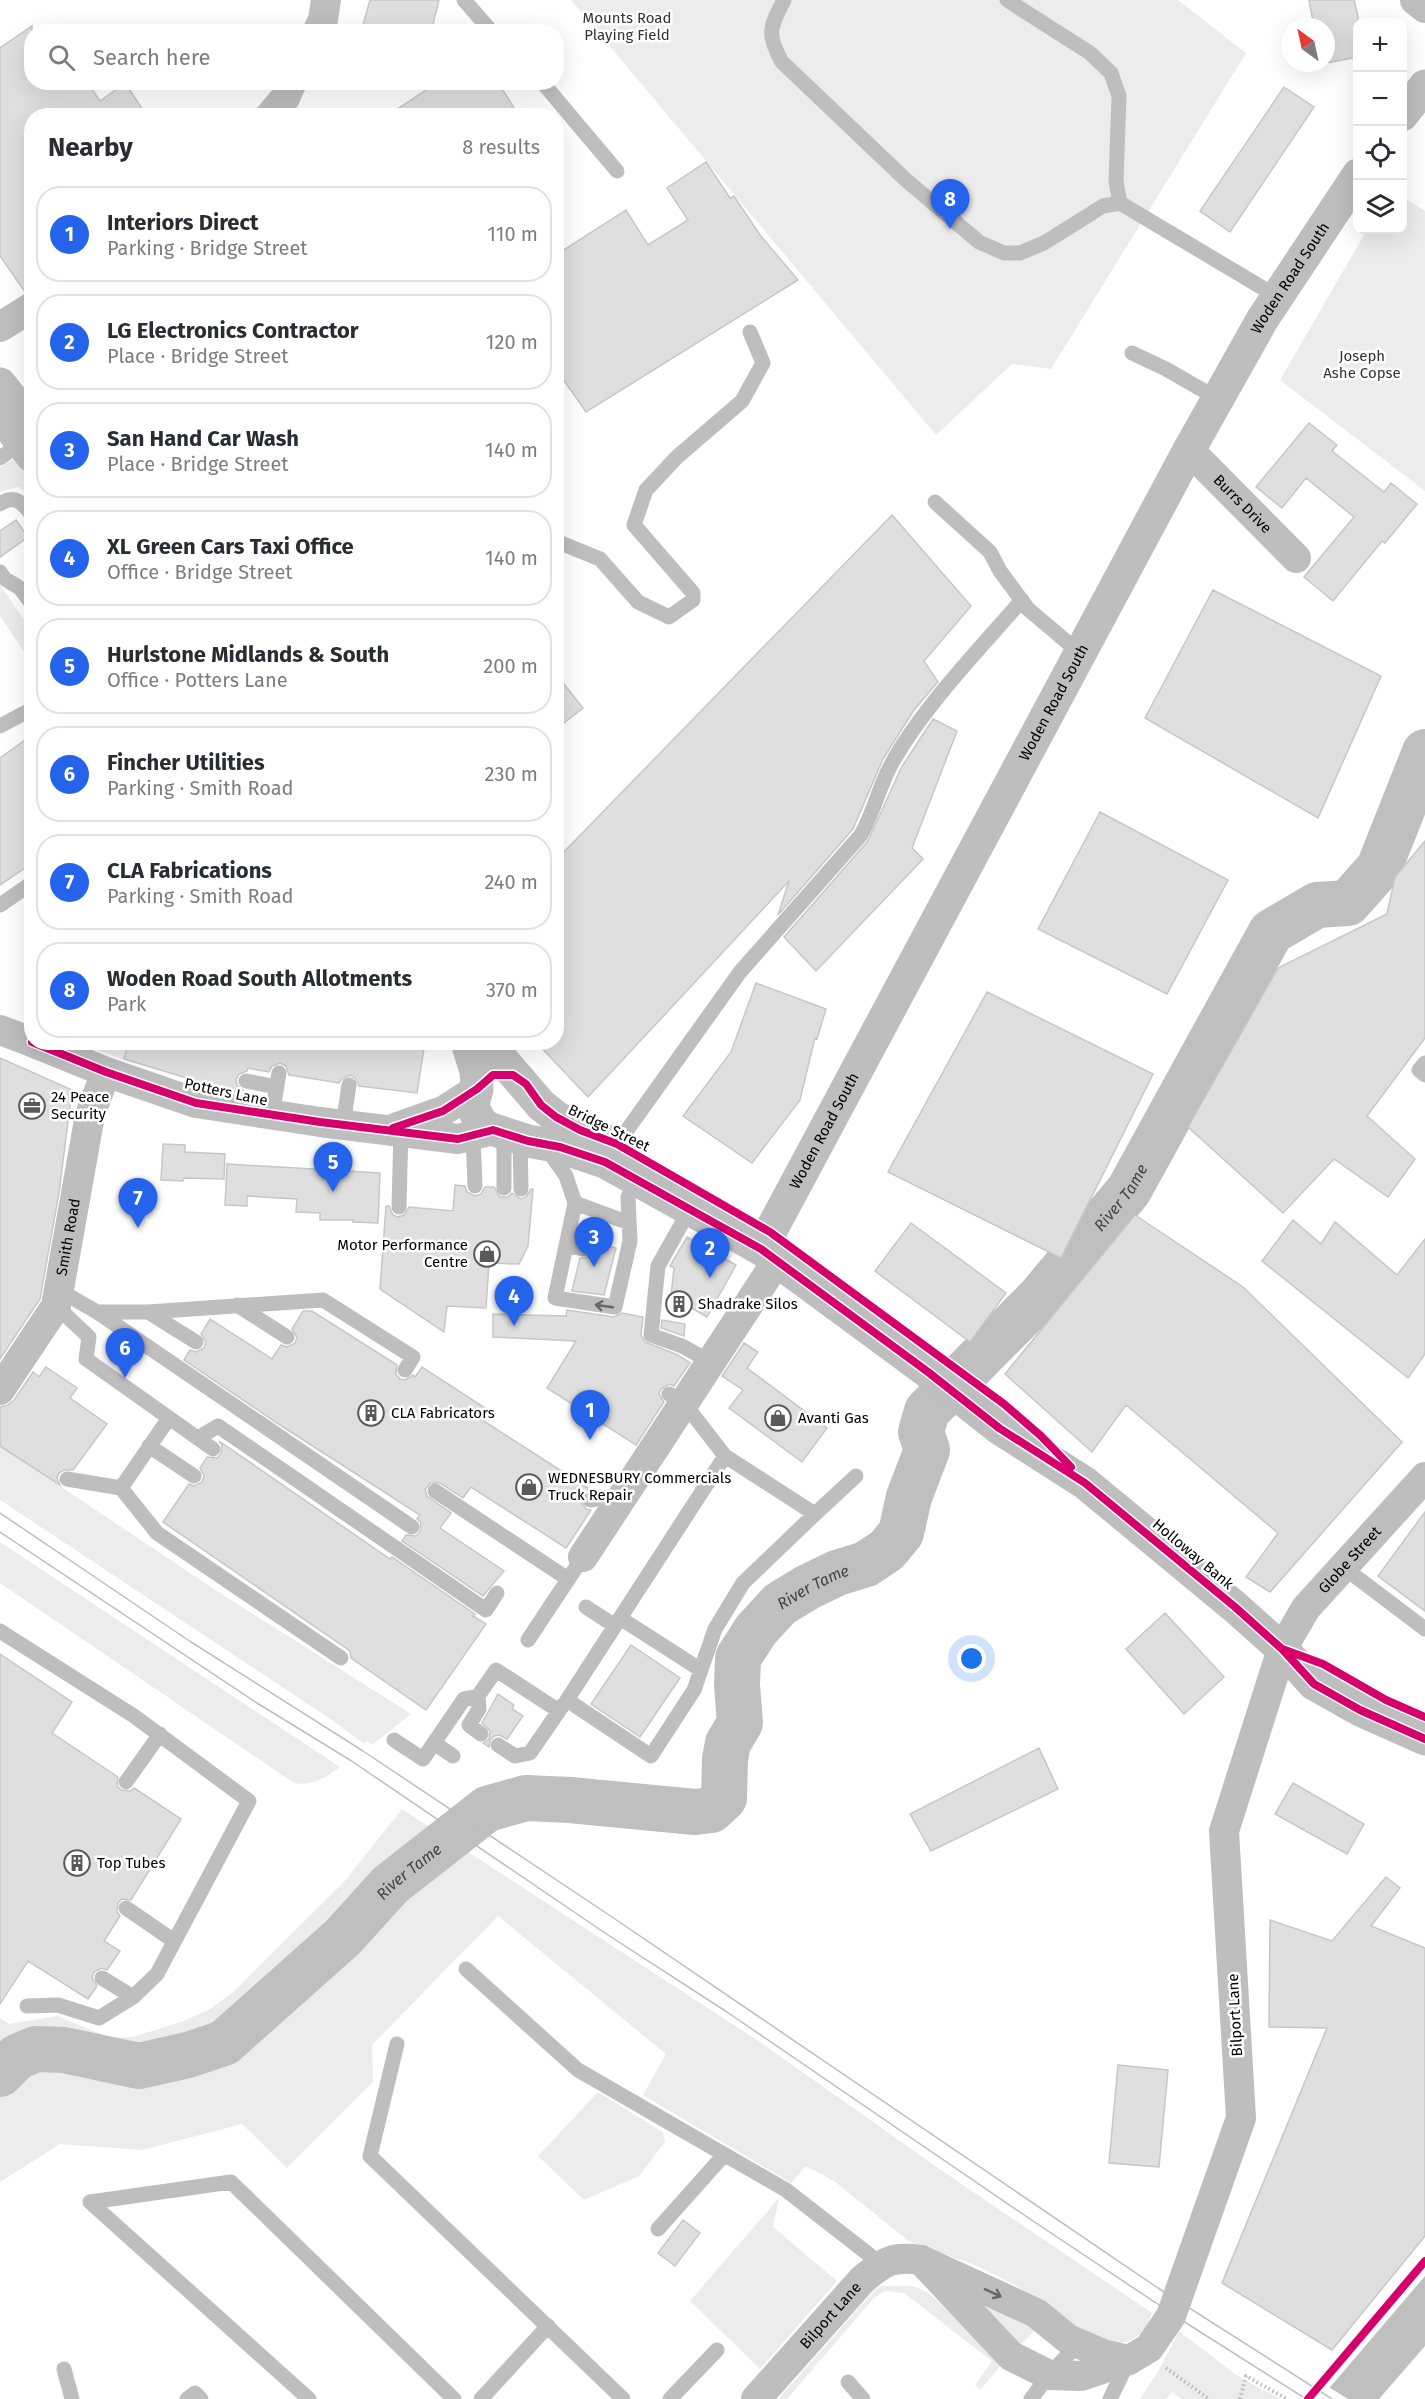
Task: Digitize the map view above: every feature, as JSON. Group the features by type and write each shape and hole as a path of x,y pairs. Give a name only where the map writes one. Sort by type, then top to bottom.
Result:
{"main road":[{"path":"1407,109 1425,86"},
{"name":"Woden Road South","path":"768,1245 1189,450 1278,297 1355,180"},
{"path":"0,384 23,444"},
{"path":"0,415 23,444"},
{"path":"469,1050 476,1071 475,1112 481,1122 498,1134 512,1130 526,1120 532,1106 524,1083 508,1074 493,1075 477,1089"},
{"name":"Bridge Street","path":"494,1050 541,1105 556,1117 580,1130 611,1153 768,1245"},
{"name":"Bridge Street","path":"498,1134 557,1153 611,1153 638,1179 690,1209 768,1245"},
{"name":"Holloway Bank","path":"768,1245 1002,1416 1041,1436 1086,1483 1155,1539 1282,1649 1314,1684 1360,1710 1425,1739"},
{"name":"Holloway Bank","path":"1282,1649 1323,1664 1386,1700 1425,1717"}],"street":[{"path":"320,24 326,0"},
{"path":"1415,0 1425,8"},
{"path":"277,108 288,90"},
{"path":"0,327 24,312"},
{"path":"0,401 23,444"},
{"name":"Burrs Drive","path":"1189,450 1296,558"},
{"name":"Potters Lane","path":"0,1030 24,1039"},
{"name":"Potters Lane","path":"52,1050 106,1072 160,1080 196,1103 276,1092 343,1125 396,1129 458,1139 498,1134"},
{"name":"Smith Road","path":"0,1390 58,1298 59,1253 65,1208 90,1115 106,1072"},
{"name":"Potters Lane","path":"396,1129 444,1111 477,1089"},
{"path":"575,1568 624,1494 677,1398 711,1362 768,1245"},
{"name":"Globe Street","path":"1282,1649 1306,1608 1425,1477"},
{"name":"Bilport Lane","path":"1136,2356 1149,2348 1171,2316 1241,2118 1224,1831 1282,1649"},
{"path":"881,2264 902,2257 921,2260 1036,2313 1068,2339 1103,2354 1136,2356"},
{"path":"921,2260 1011,2356 1049,2375 1080,2376 1136,2356"},
{"name":"Bilport Lane","path":"756,2399 863,2279 881,2264"}],"lane":[{"path":"464,0 485,24"},
{"path":"784,0 772,24 771,44 782,62 906,180 979,242 1004,253 1020,253 1044,243 1103,206 1120,203 1278,297"},
{"path":"1007,0 1090,53 1110,73 1119,96 1116,181 1120,203"},
{"path":"549,90 564,108"},
{"path":"564,108 616,171"},
{"path":"564,544 600,559 638,602 669,617 693,600 693,593 634,525 646,490 677,457 742,400 763,363 750,332"},
{"path":"1132,353 1166,369 1218,399"},
{"path":"0,504 8,499 15,499 24,505"},
{"path":"935,502 990,552 1000,571 1028,609 1080,653"},
{"path":"0,572 5,579 20,588 24,593"},
{"path":"611,1153 740,972 861,835 872,816 891,765 910,735 1022,600"},
{"path":"0,726 24,713"},
{"path":"0,905 24,888"},
{"path":"1425,1063 1419,1070 1425,1075"},
{"path":"246,1081 276,1092"},
{"path":"343,1125 349,1085"},
{"path":"396,1129 399,1207"},
{"path":"475,1186 498,1134"},
{"path":"498,1134 504,1188"},
{"path":"498,1134 521,1189"},
{"path":"557,1153 575,1203 555,1298 615,1307 613,1286 619,1258 630,1241 628,1197 638,1179"},
{"path":"575,1203 629,1223"},
{"path":"690,1209 658,1266 651,1335 682,1346 711,1362"},
{"path":"566,1245 582,1249"},
{"path":"560,1274 576,1278"},
{"path":"58,1298 97,1312 412,1527"},
{"path":"58,1298 89,1337 86,1359 213,1449"},
{"path":"97,1312 323,1300 382,1347 413,1357 405,1370"},
{"path":"655,1300 670,1302"},
{"path":"237,1305 287,1337"},
{"path":"148,1311 196,1342"},
{"path":"677,1398 725,1456 815,1514"},
{"path":"121,1488 169,1418"},
{"path":"198,1438 218,1426 365,1534 486,1610 497,1593"},
{"path":"149,1446 194,1476"},
{"path":"498,1745 514,1756 530,1753 725,1456"},
{"path":"482,1734 469,1725 479,1709 478,1696 496,1670 651,1756 694,1690 715,1629 744,1583 856,1476"},
{"path":"67,1479 121,1488 157,1533 340,1658"},
{"path":"435,1491 575,1568 528,1640"},
{"path":"590,1500 624,1494"},
{"path":"1343,1567 1425,1629"},
{"path":"586,1607 618,1622 700,1670"},
{"path":"0,1631 160,1734 249,1801 157,1974 133,1997 99,2018 58,2006 27,2006"},
{"path":"394,1740 423,1759 464,1699 478,1696"},
{"path":"126,1782 160,1734"},
{"path":"434,1743 453,1756"},
{"path":"126,1908 174,1941"},
{"path":"466,1969 578,2070 786,2190 881,2264"},
{"path":"102,1978 133,1997"},
{"path":"397,2044 370,2156 623,2399"},
{"path":"658,2229 724,2155"},
{"path":"309,2399 90,2202 231,2182 454,2399"},
{"path":"482,2399 548,2326"},
{"path":"1031,2399 1049,2375 1079,2343"},
{"path":"670,2399 717,2350"},
{"path":"1110,2399 1136,2356"},
{"path":"64,2369 72,2399"},
{"path":"848,2382 863,2399"},
{"path":"187,2399 195,2393 201,2399"}],"path":[{"path":"1136,2356 1209,2399"},
{"path":"1240,2399 1246,2376 1287,2399"}],"green space":[{"name":"Mounts Road Playing Field","path":"571,0 1178,0 1246,53 1051,369 1012,364 936,435"},
{"name":"Joseph Ashe Copse","path":"1407,200 1425,211 1425,491 1280,380 1365,234 1407,234"},
{"path":"17,457 24,467 24,491 18,487 0,492 0,467"},
{"path":"0,585 24,620 24,652 0,616"},
{"path":"96,1050 127,1050 124,1059"},
{"path":"0,1446 223,1595 411,1714 372,1745 367,1741 364,1744 332,1720 0,1500"},
{"path":"0,1542 340,1767 318,1780 301,1784 294,1783 0,1583"},
{"path":"402,1809 757,2040 941,2170 1152,2313 1147,2325 1140,2334 1128,2342 1113,2343 1085,2333 1017,2286 975,2265 910,2242 834,2181 806,2166 791,2183 643,2095 666,2054 498,1916 372,2045 373,2082 287,2168 242,2124 142,2150 60,2144 0,2182 0,2018 9,2024 58,2016 110,2038 133,2037 184,2021 210,2009 232,1993 344,1882"},
{"path":"598,2092 663,2132 665,2142 639,2176 584,2200 538,2156"},
{"path":"779,2198 773,2227 837,2281 760,2369 690,2301"},
{"path":"881,2286 913,2286 929,2293 1003,2363 980,2390 975,2385 992,2361 904,2293 885,2291 873,2299 787,2399 778,2399 874,2291"},
{"path":"981,2302 1036,2328 1021,2345"},
{"path":"1179,2331 1236,2375 1280,2399 1182,2399 1172,2392 1166,2399 1140,2399 1159,2370"}],"shaded area":[{"path":"1425,2276 1425,2346 1379,2399 1320,2399"}],"pier":[{"path":"1327,2386 1348,2399 1317,2399"}],"building":[{"path":"370,0 439,0 433,24 363,24"},
{"path":"1309,0 1354,0 1358,18 1353,18 1353,58 1335,61 1335,18 1312,18"},
{"path":"24,32 24,90 92,90 100,101 115,90 130,90 142,108 24,108 24,291 0,256 0,48"},
{"path":"1284,87 1314,107 1230,232 1200,211"},
{"path":"426,90 503,90 514,108 399,108"},
{"path":"706,162 730,198 734,196 760,235 798,280 586,412 564,380 564,250 626,210 648,245 688,220 667,188"},
{"path":"1309,423 1337,445 1332,451 1384,492 1391,483 1417,504 1385,543 1382,541 1333,601 1304,577 1354,517 1306,478 1282,508 1256,487"},
{"path":"892,515 971,606 924,661 938,682 914,710 883,759 853,829 778,915 789,881 588,1097 544,1050 564,1050 564,852"},
{"path":"16,520 24,531 24,540 0,557 0,531"},
{"path":"1213,590 1381,676 1318,818 1145,718"},
{"path":"564,684 583,708 564,723"},
{"path":"933,719 957,731 912,848 923,859 816,971 784,937 868,841 901,768"},
{"path":"24,741 24,868 0,885 0,758"},
{"path":"1100,812 1228,880 1167,994 1038,929"},
{"path":"1425,841 1425,1038 1367,1116 1415,1159 1388,1197 1334,1159 1283,1213 1188,1127 1278,968 1387,914 1395,877"},
{"path":"756,983 826,1009 817,1039 815,1038 800,1100 752,1163 683,1116 731,1052"},
{"path":"987,992 1153,1074 1061,1258 888,1172"},
{"path":"127,1050 424,1050 417,1093 359,1086 355,1078 350,1075 339,1083 289,1075 286,1066 280,1063 272,1066 269,1072 248,1068 247,1071 239,1074 236,1080 237,1085 244,1093 230,1091 124,1059"},
{"path":"0,1058 72,1090 59,1193 40,1299 0,1359"},
{"path":"163,1144 185,1145 185,1152 225,1154 224,1179 161,1180"},
{"path":"227,1164 380,1173 378,1223 320,1220 320,1213 296,1212 297,1199 247,1196 247,1206 225,1205"},
{"path":"455,1185 465,1186 467,1192 475,1196 481,1194 485,1187 494,1187 500,1197 508,1197 512,1193 521,1199 533,1189 528,1246 519,1264 489,1263 486,1308 447,1306 444,1332 380,1289 386,1206 389,1206 393,1215 398,1217 404,1215 409,1207 453,1211"},
{"path":"1135,1215 1243,1287 1402,1442 1270,1592 1246,1577 1278,1533 1126,1405 1092,1452 1005,1374"},
{"path":"1293,1220 1321,1244 1335,1222 1397,1275 1425,1239 1425,1354 1408,1378 1262,1261"},
{"path":"911,1223 1006,1293 970,1342 875,1271"},
{"path":"687,1237 736,1265 707,1317 671,1296 674,1268 670,1266"},
{"path":"590,1242 616,1248 604,1295 572,1291 580,1258 586,1258 592,1252"},
{"path":"567,1310 614,1317 622,1313 643,1317 641,1335 645,1342 678,1355 690,1363 674,1386 669,1384 661,1389 659,1394 664,1402 636,1445 547,1388 576,1341 493,1337 493,1314 566,1316"},
{"name":"CLA Fabricators","path":"303,1311 312,1311 397,1365 396,1374 400,1379 405,1380 413,1375 415,1377 422,1367 485,1408 479,1418 588,1488 581,1496 581,1502 586,1509 591,1510 566,1548 471,1487 463,1498 440,1483 430,1483 425,1490 427,1496 451,1513 440,1528 504,1571 483,1596 402,1541 406,1535 416,1536 420,1532 421,1523 417,1519 420,1515 184,1360 190,1350 196,1352 204,1348 206,1342 201,1334 210,1319 272,1359 281,1345 287,1347 295,1343 297,1337 292,1329"},
{"path":"662,1320 685,1324 684,1336 661,1328"},
{"name":"Avanti Gas","path":"744,1343 758,1352 747,1368 827,1428 802,1462 729,1408 743,1390 722,1376"},
{"path":"46,1367 77,1388 70,1398 107,1424 73,1470 64,1470 59,1473 57,1478 60,1485 0,1446 0,1407 14,1400 33,1372 39,1377"},
{"path":"219,1441 390,1559 392,1557 486,1624 426,1710 351,1658 350,1651 163,1522 189,1484 194,1486 202,1482 204,1476 200,1468 207,1457 217,1458 221,1454 222,1445"},
{"path":"1425,1512 1425,1611 1378,1576"},
{"path":"1165,1613 1224,1677 1184,1714 1126,1649"},
{"path":"631,1645 680,1678 640,1737 591,1704"},
{"name":"Top Tubes","path":"0,1654 72,1702 52,1733 118,1777 117,1786 121,1790 130,1791 134,1788 181,1819 131,1900 122,1899 118,1903 117,1912 120,1916 104,1941 120,1951 107,1970 102,1968 94,1972 92,1978 97,1986 88,1999 28,1961 0,2004"},
{"path":"498,1694 514,1705 512,1709 523,1716 507,1739 499,1735 494,1736 490,1740 489,1747 483,1743 489,1739 490,1731 482,1723"},
{"path":"1039,1748 1058,1789 931,1851 910,1814"},
{"path":"1293,1783 1364,1824 1347,1854 1275,1814"},
{"path":"1386,1877 1400,1888 1371,1926 1425,1948 1425,2236 1332,2350 1222,2283 1327,2028 1269,2027 1270,1920 1332,1941"},
{"path":"1118,2065 1168,2070 1159,2167 1109,2163"},
{"path":"683,2220 700,2233 675,2266 658,2253"}],"waterway":[{"name":"River Tame","path":"0,2074 17,2057 36,2049 64,2050 139,2066 188,2055 224,2043 343,1937 390,1885 487,1809 526,1798 695,1812 711,1810 724,1798 725,1759 728,1743 740,1723 737,1685 738,1658 756,1630 780,1604 837,1573 866,1564 887,1550 901,1533 909,1497 927,1450 921,1432 927,1411 1040,1297 1129,1190 1271,932 1317,905 1348,903 1379,868 1425,752"}],"tram line":[{"path":"0,1513 191,1642 363,1751 615,1919 1158,2288 1332,2399"},
{"path":"0,1532 257,1703 350,1760 608,1935 727,2012 1030,2219 1183,2321 1306,2399"}],"cycle path":[{"path":"52,1050 106,1072 196,1103 320,1122 458,1139 493,1130 528,1141 560,1147 605,1162 761,1249 928,1372 999,1428 1085,1483 1235,1607 1282,1649 1314,1684 1360,1710 1425,1739"},
{"path":"393,1128 443,1111 477,1089 493,1075 513,1075 526,1084 541,1105 556,1117 580,1130 617,1144 770,1232 1004,1404 1041,1436 1071,1467"},
{"path":"1285,1650 1323,1664 1386,1700 1425,1717"},
{"path":"1308,2399 1425,2261"}],"place":[{"name":"Woden Road South Allotments","path":"950,229"},
{"name":"24 Peace Security","path":"32,1106"},
{"name":"Hurlstone Midlands & South","path":"333,1192"},
{"name":"CLA Fabrications","path":"138,1228"},
{"name":"Motor Performance Centre","path":"487,1254"},
{"name":"San Hand Car Wash","path":"594,1267"},
{"name":"LG Electronics Contractor","path":"710,1278"},
{"name":"Shadrake Silos","path":"679,1304"},
{"name":"XL Green Cars Taxi Office","path":"514,1326"},
{"name":"Fincher Utilities","path":"125,1378"},
{"name":"CLA Fabricators","path":"371,1413"},
{"name":"Avanti Gas","path":"778,1418"},
{"name":"Interiors Direct","path":"590,1440"},
{"name":"WEDNESBURY Commercials Truck Repair","path":"529,1487"},
{"name":"Top Tubes","path":"77,1863"}]}
